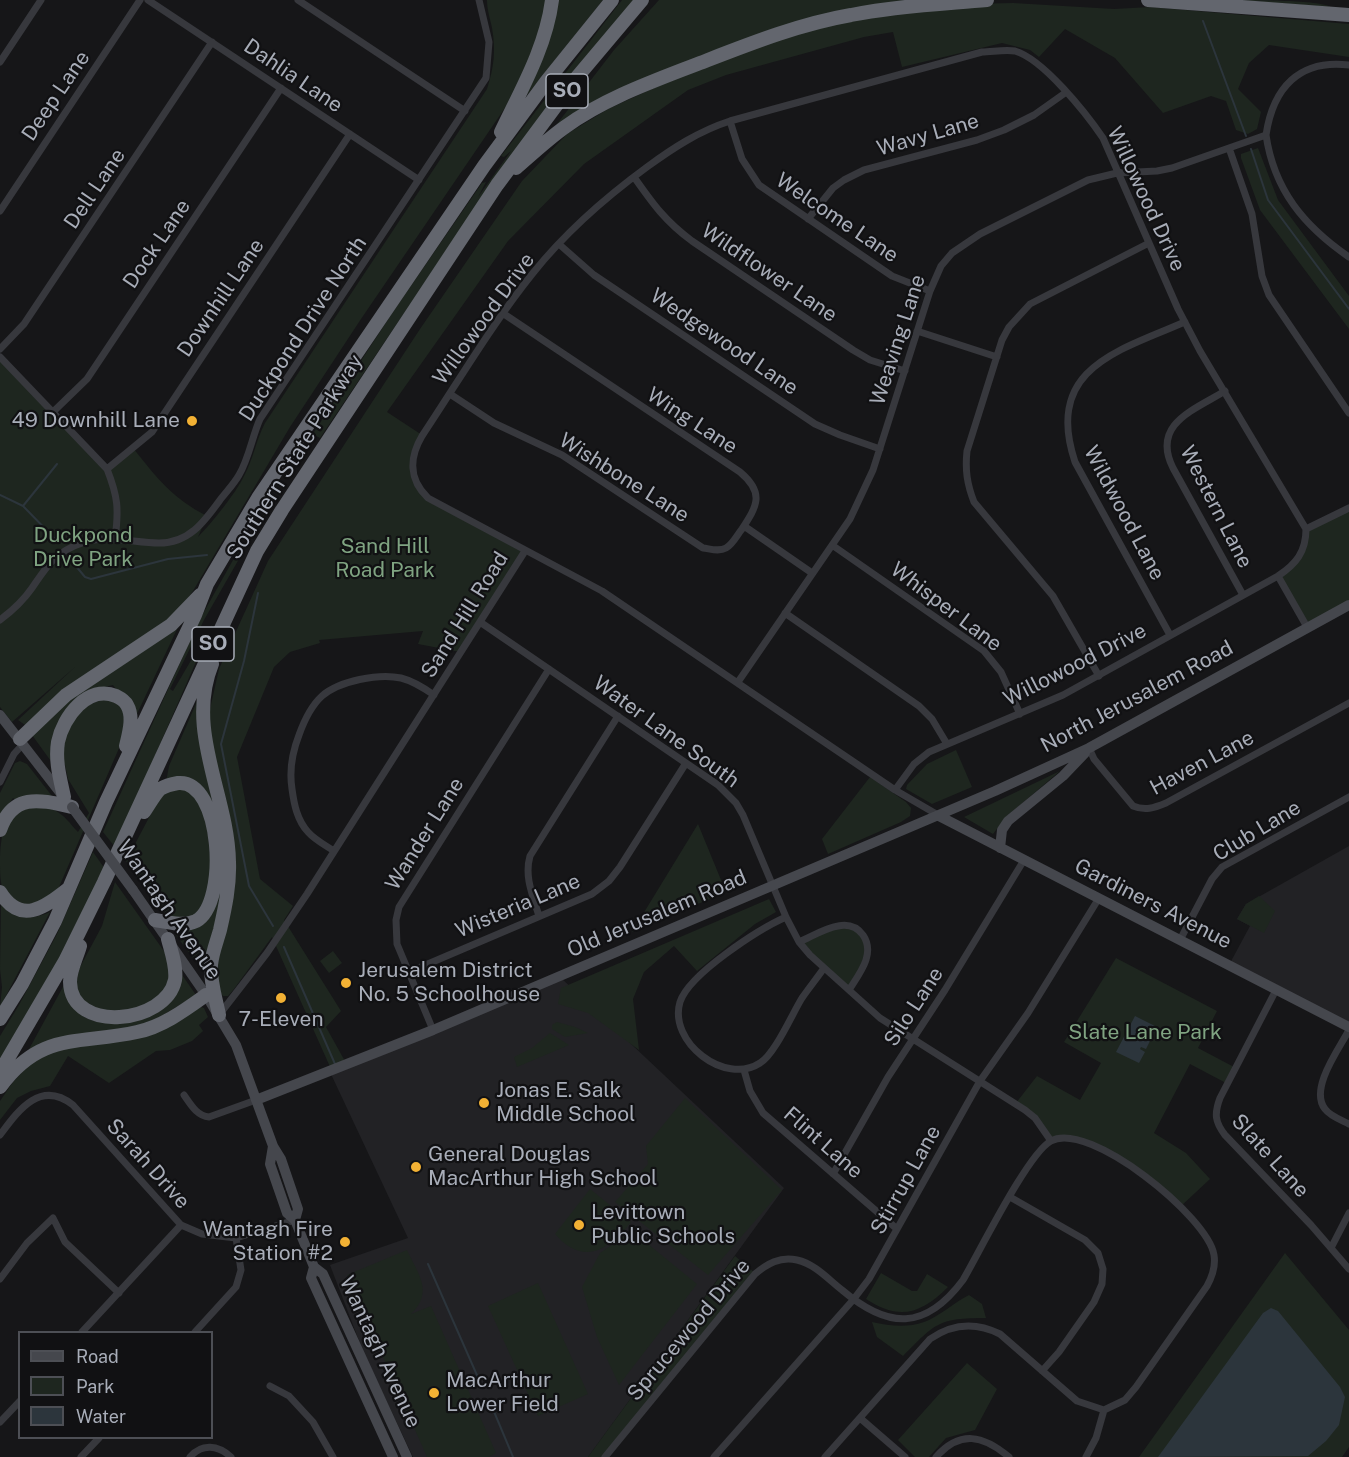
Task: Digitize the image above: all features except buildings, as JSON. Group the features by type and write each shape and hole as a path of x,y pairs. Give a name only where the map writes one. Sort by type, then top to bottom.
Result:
{"highway":[{"path":"484,166 531,68 546,26 552,0"},
{"name":"Southern State Parkway","path":"0,1019 22,984 55,921 106,802 206,589 258,498 484,166 612,0"},
{"name":"Southern State Parkway","path":"0,1072 65,961 104,882 257,551 497,185 578,76 642,0"},
{"path":"497,185 548,140 588,112 636,89 751,44 787,31 848,15 912,6 987,0"},
{"path":"1148,0 1349,15"},
{"path":"219,1015 211,968 224,911 230,861 227,830 206,753 202,713 206,677 246,586 257,551"},
{"path":"21,741 66,695 171,625 206,589"},
{"path":"0,830 6,817 16,807 31,800 68,802 57,760 62,729 70,714 88,698 102,693 111,694 127,704 131,723 126,747 106,802"},
{"path":"121,846 160,789 181,783 197,789 204,798 211,817 215,842 216,881 210,907 196,921 184,924 155,920"},
{"path":"104,882 70,980 74,997 86,1011 112,1017 141,1013 159,1005 168,996 175,981 176,973 168,939"},
{"path":"0,892 5,900 15,908 34,911 44,908 68,889"},
{"path":"0,1087 8,1076 35,1052 66,1042 136,1032 153,1027 175,1016 206,995"}],"main road":[{"name":"North Jerusalem Road","path":"939,816 1089,748 1349,604"},
{"name":"Wantagh Avenue","path":"0,715 134,890 206,995 236,1045 273,1146 270,1164 287,1213 295,1220 314,1267 323,1274 405,1453"},
{"path":"1000,848 1002,830 1008,821 1063,777 1089,748"},
{"name":"Gardiners Avenue","path":"939,816 1349,1028"},
{"name":"Old Jerusalem Road","path":"256,1100 433,1029 939,816"},
{"name":"Wantagh Avenue","path":"314,1267 311,1278 391,1456"},
{"path":"338,1341 350,1336"}],"street":[{"path":"0,62 41,0"},
{"name":"Deep Lane","path":"0,211 140,0"},
{"name":"Dahlia Lane","path":"148,0 419,180"},
{"path":"298,0 465,111"},
{"name":"Duckpond Drive North","path":"0,620 15,608 32,588 42,570 60,553 95,540 115,539 160,543 174,541 193,533 202,525 239,474 260,419 486,78 489,42 479,0"},
{"name":"Dell Lane","path":"0,349 24,324 212,42"},
{"name":"Willowood Drive","path":"525,551 428,498 415,480 412,463 416,447 535,271 602,201 706,129 982,52 1013,51 1027,56 1042,68 1103,138 1185,322 1306,529 1306,540 1301,555 1294,564 1278,576 1063,695 929,752 914,764 895,790"},
{"path":"1349,65 1326,64 1310,68 1290,80 1274,103 1266,135 1268,148 1286,195 1296,210 1308,224 1349,257"},
{"name":"Dock Lane","path":"53,412 87,379 281,88"},
{"name":"Wavy Lane","path":"808,219 833,188 864,170 977,140 1004,130 1034,115 1065,93"},
{"name":"Welcome Lane","path":"730,121 742,159 754,179 768,192 892,276 930,291"},
{"name":"Downhill Lane","path":"107,469 152,432 350,134"},
{"name":"Weaving Lane","path":"738,682 850,519 865,490 930,291 941,266 952,253 966,242 1088,180 1117,173 1173,168 1266,135"},
{"path":"1229,148 1252,214 1262,276 1269,296 1349,412"},
{"name":"Wildflower Lane","path":"634,177 658,212 692,241 870,360 905,371"},
{"path":"1099,676 1053,596 980,512 967,484 965,467 967,451 1009,327 1030,304 1149,243"},
{"name":"Wedgewood Lane","path":"560,245 594,275 815,424 880,449"},
{"name":"Wing Lane","path":"504,314 751,481 757,499 754,512 744,526"},
{"name":"Wildwood Lane","path":"1170,635 1075,462 1068,442 1067,425 1074,394 1083,377 1094,366 1117,351 1185,322"},
{"path":"917,331 997,357"},
{"path":"0,357 107,469 115,489 118,507 115,539"},
{"name":"Western Lane","path":"1225,392 1178,421 1169,433 1166,448 1173,468 1243,595"},
{"name":"Wishbone Lane","path":"450,394 494,423 562,455 703,548 717,550 726,548 735,540 744,526"},
{"path":"1306,529 1349,508"},
{"path":"744,526 812,573"},
{"name":"Whisper Lane","path":"832,545 984,651 1001,672 1020,714"},
{"name":"Sand Hill Road","path":"219,1015 279,936 525,551 602,591 895,790 939,816"},
{"path":"1278,576 1307,627"},
{"path":"785,613 919,706 932,718 947,744"},
{"name":"Water Lane South","path":"480,622 718,785 736,803 750,830 786,917 799,942 824,968 880,1018 1025,1110 1035,1118 1050,1141"},
{"name":"Wander Lane","path":"433,1029 397,944 396,920 401,901 549,669"},
{"path":"334,851 309,834 303,826 294,804 290,779 295,746 315,703 321,696 339,685 380,678 403,678 434,695"},
{"name":"Haven Lane","path":"1089,748 1094,759 1133,806 1152,809 1349,703"},
{"path":"539,916 528,879 530,856 618,716"},
{"path":"0,782 21,741"},
{"name":"Wisteria Lane","path":"409,972 592,894 609,881 620,867 686,763"},
{"name":"Club Lane","path":"1180,940 1212,879 1222,867 1349,796"},
{"name":"Silo Lane","path":"833,1174 888,1077 1024,860"},
{"name":"Stirrup Lane","path":"714,1457 869,1279 980,1081 1028,1013 1099,898"},
{"path":"786,917 765,927 737,946 686,990 681,1001 679,1021 688,1041 714,1064 722,1068 744,1070 761,1063 824,968"},
{"path":"799,942 840,925 856,928 861,932 868,943 868,955 864,967 849,990"},
{"name":"Slate Lane","path":"1276,990 1220,1098 1215,1118 1225,1135 1349,1269"},
{"path":"1349,1028 1325,1075 1319,1094 1323,1107 1329,1114 1349,1124"},
{"name":"Flint Lane","path":"744,1070 750,1090 763,1113 897,1229"},
{"path":"184,1095 197,1112 209,1118 256,1100"},
{"name":"Sarah Drive","path":"0,1135 23,1105 38,1096 61,1098 73,1105 181,1225 202,1234 236,1238 295,1220"},
{"path":"825,1457 930,1339 939,1332 955,1327 971,1325 988,1328 1000,1334 1077,1401 1104,1410 1125,1400 1136,1387 1207,1286 1214,1269 1214,1256 1204,1234 1168,1195 1147,1177 1086,1141 1074,1138 1050,1141"},
{"name":"Sprucewood Drive","path":"605,1457 755,1274 765,1265 785,1259 808,1263 853,1300 875,1313 892,1319 912,1318 941,1305 963,1280 1031,1161 1050,1141"},
{"path":"1010,1197 1085,1240 1098,1253 1104,1269 1102,1284 1094,1302 1059,1352 1042,1371"},
{"path":"1331,1248 1349,1213"},
{"path":"0,1279 27,1242 53,1218 65,1242 119,1293"},
{"path":"83,1331 181,1225"},
{"path":"196,1331 236,1287 241,1269 236,1238"},
{"path":"270,1386 289,1396 314,1422 333,1457"},
{"path":"0,1422 18,1403"},
{"path":"1086,1457 1096,1438 1104,1410"},
{"path":"860,1418 905,1457"},
{"path":"936,1457 950,1444 970,1438 987,1441 1009,1457"},
{"path":"81,1457 97,1439"},
{"path":"190,1457 204,1448 211,1447 219,1448 231,1457"},
{"path":"391,1456 405,1453"}],"shaded area":[{"path":"1349,846 1349,1026 1229,965 1250,926 1237,919 1246,904"},
{"name":"Levittown Public Schools","path":"560,977 784,1188 588,1457 413,1457 363,1351 330,1265 408,1238 330,1072"}],"green space":[{"name":"Duckpond Drive Park","path":"487,0 547,0 536,47 511,99 290,427 193,591 180,610 156,634 25,725 18,720 75,667 12,722 0,707 0,359 107,468 133,448 175,494 207,516 198,537 235,491 247,470 265,423 487,89 494,52"},
{"path":"556,0 603,0 524,99"},
{"path":"622,0 634,0 474,209 320,438 316,436 314,432 482,183 486,182 478,197 511,151 504,157 501,156"},
{"path":"659,0 910,0 818,17 558,128 557,124 614,50"},
{"path":"1235,0 1300,2 1331,7"},
{"name":"Sand Hill Road Park","path":"1013,3 1114,9 1150,7 1349,24 1349,57 1269,45 1249,63 1238,89 1261,112 1257,129 1248,134 1236,130 1226,101 1211,96 1163,113 1115,58 1065,29 1039,57 1030,50 1002,43 902,67 893,32 864,37 726,75 688,90 584,164 508,241 387,412 422,435 412,456 421,492 524,551 460,652 418,644 423,631 319,640 320,643 290,652 274,667 237,757 260,879 293,906 284,920 341,1011 326,1027 346,1063 331,1069 272,937 234,989 228,996 223,996 219,991 216,968 232,900 209,737 210,709 219,669 268,561 420,329 522,181 567,134 608,109 680,76 784,37 852,20 971,4"},
{"path":"1258,148 1278,200 1349,296 1349,329 1260,210 1241,158 1241,154"},
{"path":"270,505 204,620 170,689 173,691 213,623 115,847 103,832 200,619 233,560"},
{"path":"1347,509 1349,513 1349,604 1307,626 1278,577 1295,564 1307,530"},
{"path":"179,625 136,716 113,685 83,697 64,716 53,735 56,737 53,764 32,735 74,696"},
{"path":"108,698 122,705 126,732 56,894 37,908 23,906 7,897 0,878 1,847 6,824 20,810 41,806 58,812 78,832 89,813 68,779 65,765 62,763 65,740 72,721 78,714 86,707"},
{"path":"198,699 221,822 222,855 206,793 166,782 169,766"},
{"path":"956,750 972,787 932,804 906,789 907,785 927,764"},
{"path":"20,761 27,764 52,796 18,802 13,798 0,819 0,793 15,763"},
{"path":"1060,771 1006,817 993,834 964,817"},
{"path":"870,777 906,802 911,808 910,816 828,854 822,839"},
{"path":"176,788 190,789 205,808 213,880 196,919 169,919 126,861 162,793"},
{"path":"698,824 726,892 632,932"},
{"path":"93,852 105,869 73,939 0,1066 0,1036 57,934"},
{"path":"222,857 223,901 205,974 175,934 176,929 194,928 206,921 218,901"},
{"path":"115,882 171,961 173,972 158,1002 130,1012 105,1013 81,999 76,986 79,969 102,926"},
{"path":"1259,896 1275,911 1264,933 1237,919 1246,904"},
{"path":"769,899 776,912 755,924 697,971 674,946 644,972 633,999 639,1050 588,1013 558,1004 561,988"},
{"path":"1,903 29,917 50,912 0,1007 2,987"},
{"path":"834,927 856,929 866,945 867,955 849,989 800,942"},
{"path":"333,951 342,963 329,973 320,961"},
{"name":"Slate Lane Park","path":"1116,958 1217,1011 1198,1048 1234,1067 1226,1083 1190,1064 1154,1133 1186,1153 1210,1179 1180,1207 1169,1195 1086,1140 1051,1140 1035,1117 1016,1103 1037,1076 1080,1100 1101,1063 1064,1042"},
{"path":"180,972 196,995 145,1026 28,1051 64,985 77,1011 93,1021 112,1022 150,1015"},
{"path":"198,1006 204,1008 208,1017 199,1025 203,1031 192,1041 170,1050 156,1051 109,1083 68,1056 50,1086 17,1098 0,1120 0,1101 13,1082 33,1061 49,1051 130,1037"},
{"path":"557,1022 588,1033 565,1037 552,1029 552,1025"},
{"path":"550,1033 569,1045 517,1067 514,1057 532,1048"},
{"path":"685,1098 782,1190 708,1275 615,1202 648,1164 646,1146"},
{"path":"590,1189 631,1222 605,1247 588,1252 570,1247 555,1234"},
{"path":"632,1231 697,1284 619,1385 597,1337 582,1287 600,1253"},
{"name":"MacArthur Lower Field","path":"407,1250 419,1275 423,1290 418,1306 411,1314 431,1306 496,1453 489,1457 427,1457 347,1275"},
{"path":"1285,1253 1349,1330 1349,1447 1342,1457 1139,1457"},
{"path":"735,1256 755,1273 604,1457 588,1457"},
{"path":"881,1273 912,1291 917,1291 927,1274 948,1287 919,1308 899,1312 889,1310 866,1299"},
{"path":"538,1283 588,1394 538,1416 488,1306"},
{"path":"969,1295 982,1304 986,1318 947,1321 931,1329 903,1356 877,1337 872,1322 898,1326 918,1324 935,1317"},
{"path":"967,1363 997,1389 975,1430 946,1438 929,1457 915,1457 898,1440"}],"water":[{"path":"1135,1016 1157,1027 1146,1049 1141,1047 1140,1049 1145,1052 1139,1063 1116,1052"},
{"path":"1271,1308 1278,1311 1340,1387 1345,1397 1339,1425 1326,1441 1308,1456 1158,1457 1263,1313"}],"waterway":[{"path":"1203,21 1246,136"},
{"path":"1251,149 1268,200 1349,309"},
{"path":"23,506 57,464"},
{"path":"0,495 23,506 58,542"},
{"path":"70,559 85,577 91,579 168,559 207,555"},
{"path":"258,593 244,661 221,744 249,886 273,926"},
{"path":"284,947 335,1064"},
{"path":"428,1264 480,1382"},
{"path":"490,1402 513,1457"}],"place":[{"name":"49 Downhill Lane","path":"192,421"},
{"name":"Jerusalem District No. 5 Schoolhouse","path":"346,983"},
{"name":"7-Eleven","path":"281,998"},
{"name":"Jonas E. Salk Middle School","path":"484,1103"},
{"name":"General Douglas MacArthur High School","path":"416,1167"},
{"name":"Levittown Public Schools","path":"579,1225"},
{"name":"Wantagh Fire Station #2","path":"345,1242"},
{"name":"MacArthur Lower Field","path":"434,1393"}]}
